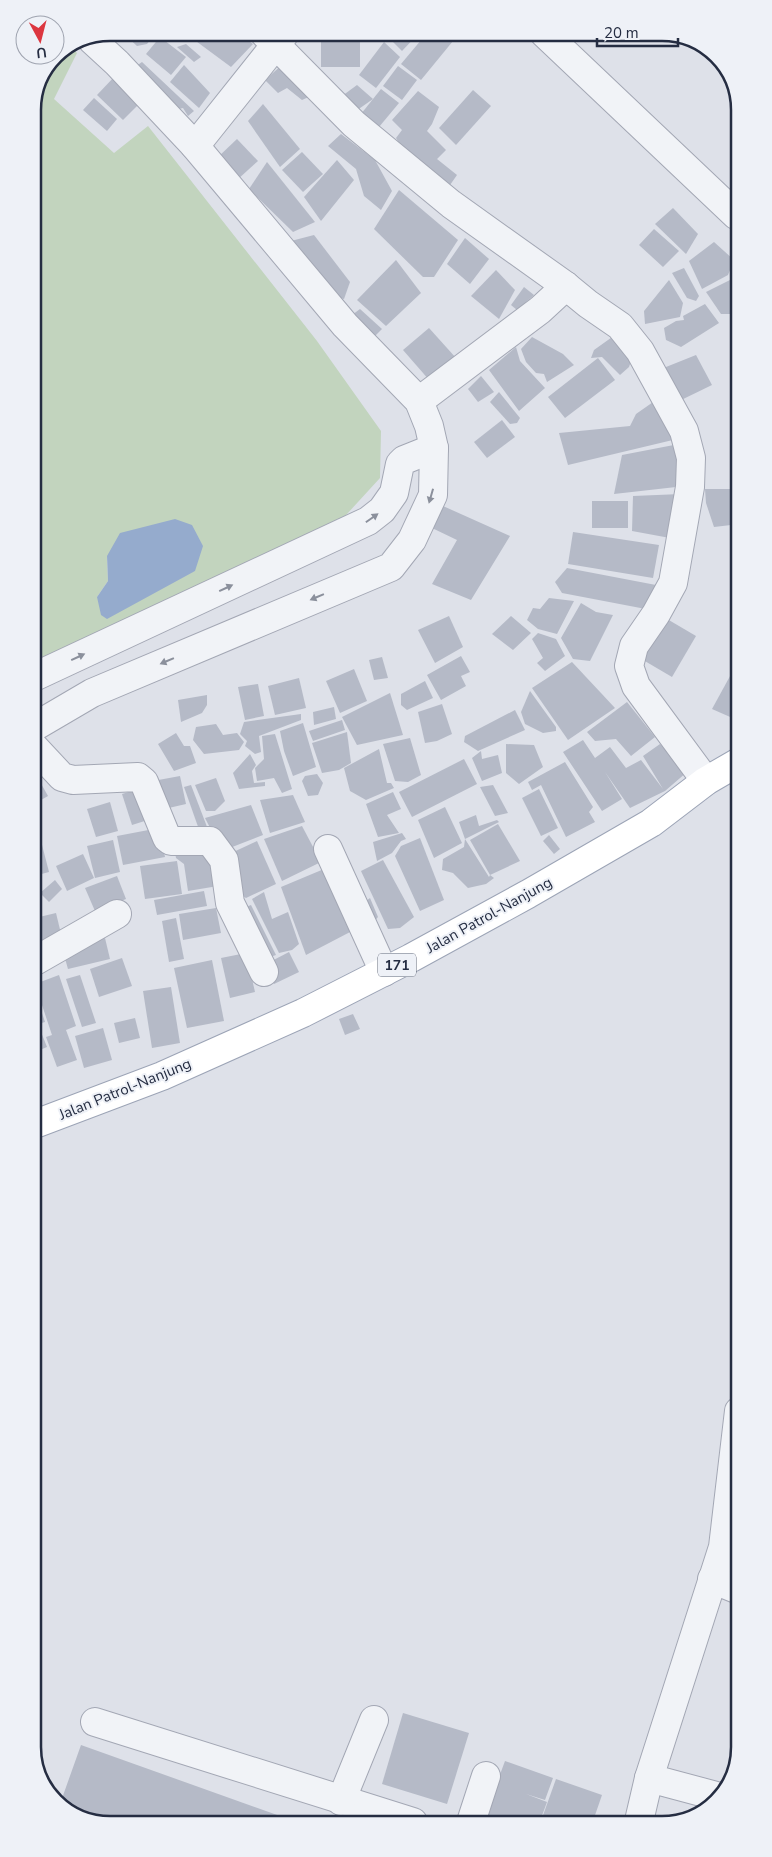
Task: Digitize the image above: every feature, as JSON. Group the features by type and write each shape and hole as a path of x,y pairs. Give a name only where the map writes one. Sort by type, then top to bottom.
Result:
{"main road":[{"name":"Jalan Patrol-Nanjung","path":"41,1122 162,1076 303,1013 384,972 528,894 651,823 706,781 731,766"}],"street":[{"path":"195,146 270,41"},
{"path":"279,41 362,130 451,204 620,326 640,351 684,431 691,458 690,487 673,582 656,614 634,646 629,666 636,686 706,781"},
{"path":"552,41 731,210"},
{"path":"41,723 92,693 391,567 412,540 433,494 434,448 429,426 419,401 345,325 195,146 117,62 96,43"},
{"path":"419,401 540,310 566,286"},
{"path":"41,674 368,521 382,510 394,493 400,464 404,460 434,448"},
{"path":"41,754 62,777 74,780 138,777 144,782 167,838 171,841 210,841 224,860 230,903 264,972"},
{"path":"328,849 384,972"},
{"path":"41,958 117,914"},
{"path":"640,1816 649,1778 712,1579 731,1548"},
{"path":"712,1579 731,1587"},
{"path":"341,1801 374,1720"},
{"path":"95,1722 392,1816"},
{"path":"473,1816 486,1776"},
{"path":"649,1778 711,1795"}],"green space":[{"path":"75,51 77,53 54,99 114,153 148,126 317,341 381,431 380,478 336,526 41,659 41,106 48,80 58,65 65,65 65,58","holes":["107,556 195,571 97,597 108,581"]}],"water":[{"path":"175,519 192,525 203,546 195,571 107,619 101,615 97,597 108,581 107,556 120,533"}],"building":[{"path":"132,41 149,41 147,44 137,46"},
{"path":"157,41 165,41 186,57 171,75 146,54"},
{"path":"196,41 249,41 253,44 231,67"},
{"path":"321,41 360,41 360,67 321,67"},
{"path":"392,41 411,41 402,51"},
{"path":"420,41 453,41 421,80 401,64"},
{"path":"384,42 400,57 376,88 359,75"},
{"path":"186,44 201,57 194,62 177,47"},
{"path":"142,62 194,111 188,116 183,108 174,110 132,69"},
{"path":"283,64 313,95 302,100 287,88 278,93 265,80"},
{"path":"184,65 210,93 199,108 170,82"},
{"path":"398,66 417,80 402,100 383,86"},
{"path":"115,76 141,102 123,120 97,95"},
{"path":"357,85 373,99 353,113 338,99"},
{"path":"381,89 399,103 379,127 361,114"},
{"path":"473,90 491,106 456,145 439,128"},
{"path":"418,91 439,107 427,131 446,150 437,159 457,175 450,185 453,189 402,148 396,138 402,130 392,120"},
{"path":"94,98 117,119 107,131 83,110"},
{"path":"263,104 300,149 280,167 248,121"},
{"path":"341,134 375,160 392,191 381,210 364,196 356,169 328,146"},
{"path":"237,139 258,161 237,180 217,158"},
{"path":"302,152 323,174 303,192 282,170"},
{"path":"337,160 354,180 321,221 304,197"},
{"path":"267,162 315,222 293,232 249,189"},
{"path":"399,190 458,240 434,277 423,277 374,229"},
{"path":"673,208 698,234 686,254 655,224"},
{"path":"654,229 679,251 663,267 639,245"},
{"path":"314,235 350,282 344,299 328,295 291,241"},
{"path":"465,238 489,259 470,284 447,264"},
{"path":"714,242 731,257 731,268 728,275 702,289 689,261"},
{"path":"396,260 421,293 386,326 357,300"},
{"path":"684,268 699,296 696,301 687,298 672,273"},
{"path":"496,270 515,290 499,319 471,296"},
{"path":"669,280 683,303 680,317 645,324 644,311"},
{"path":"731,280 731,314 721,314 706,292"},
{"path":"524,287 534,295 517,310 511,305"},
{"path":"705,304 719,323 681,347 666,340 664,328 676,321 684,320 683,316"},
{"path":"360,309 382,329 370,341 348,318"},
{"path":"429,328 456,358 430,381 403,350"},
{"path":"615,335 632,358 629,367 620,375 602,357 591,358 594,350"},
{"path":"532,337 563,354 574,365 547,382 544,374 536,373 526,362 521,349"},
{"path":"516,347 520,361 545,388 519,411 489,370"},
{"path":"696,355 712,385 675,403 661,369"},
{"path":"598,358 615,380 565,418 548,397"},
{"path":"481,376 494,392 478,402 468,389"},
{"path":"499,392 520,418 517,423 510,424 490,402"},
{"path":"656,400 677,439 568,465 559,433 630,426 636,414"},
{"path":"502,420 515,437 487,458 474,442"},
{"path":"679,444 685,486 614,494 622,455"},
{"path":"705,489 731,489 731,525 714,527 706,503"},
{"path":"681,494 670,538 632,531 633,496"},
{"path":"592,501 628,501 628,528 592,528"},
{"path":"443,506 510,536 471,600 432,584 457,540 432,528"},
{"path":"573,532 659,545 653,578 568,564"},
{"path":"567,568 656,585 651,610 562,593 555,582"},
{"path":"549,598 574,601 557,634 538,629 527,620 533,608 540,609"},
{"path":"581,603 596,612 613,615 590,661 573,659 561,638"},
{"path":"449,616 463,647 435,663 418,630"},
{"path":"511,616 531,633 513,650 492,634"},
{"path":"662,616 696,636 672,677 638,657"},
{"path":"538,633 556,639 565,656 545,671 537,663 543,658 532,639"},
{"path":"461,656 470,672 461,676 466,686 441,700 427,675"},
{"path":"382,657 388,678 374,680 369,660"},
{"path":"572,662 615,708 568,740 532,688"},
{"path":"354,669 367,701 340,713 326,681"},
{"path":"731,674 731,717 712,709"},
{"path":"299,678 306,708 275,715 268,686"},
{"path":"425,681 433,698 407,710 401,705 401,694"},
{"path":"258,684 264,716 245,720 238,687"},
{"path":"530,691 556,727 556,731 543,733 525,724 521,712"},
{"path":"390,693 403,735 357,745 342,717"},
{"path":"207,695 207,705 202,713 181,722 178,700"},
{"path":"627,702 655,737 631,756 616,739 595,741 587,732"},
{"path":"442,704 452,734 437,741 425,743 418,712"},
{"path":"334,707 336,719 314,725 313,712"},
{"path":"515,710 525,730 478,751 464,742 465,736"},
{"path":"301,714 301,720 259,736 261,752 255,754 245,746 247,741 240,734 244,722"},
{"path":"342,720 345,730 313,741 309,731"},
{"path":"303,723 316,767 293,776 284,751 280,731"},
{"path":"216,724 223,735 237,733 244,742 239,750 204,754 193,740 196,727"},
{"path":"347,732 351,763 339,770 322,773 312,743"},
{"path":"176,733 184,746 190,746 196,763 174,771 158,744"},
{"path":"275,734 292,789 282,793 274,778 257,781 255,768 264,759 262,736"},
{"path":"410,738 421,775 408,782 395,781 383,744"},
{"path":"583,740 595,758 610,747 626,768 641,760 663,789 643,756 660,744 687,772 665,791 630,808 605,772 622,799 602,811 563,752"},
{"path":"506,744 534,745 543,767 519,784 506,773"},
{"path":"379,749 387,783 391,783 394,788 366,800 350,791 344,768"},
{"path":"481,751 482,759 498,755 502,773 482,781 472,758"},
{"path":"250,754 256,765 252,771 254,783 265,782 265,786 239,789 233,773"},
{"path":"464,759 477,784 412,817 399,792"},
{"path":"565,762 593,807 589,812 595,822 566,837 541,785 532,790 528,782"},
{"path":"317,774 323,783 318,795 308,796 302,781 305,776"},
{"path":"180,776 186,804 160,810 153,781"},
{"path":"216,778 225,801 215,811 206,811 195,785"},
{"path":"41,784 48,796 41,800"},
{"path":"191,785 209,832 202,838 184,787"},
{"path":"493,785 508,813 495,816 480,787"},
{"path":"142,788 151,819 132,825 122,794"},
{"path":"539,789 558,828 541,836 522,798"},
{"path":"393,792 401,809 387,815 399,833 378,837 366,804"},
{"path":"293,795 305,822 270,833 260,800"},
{"path":"110,802 118,831 96,837 87,809"},
{"path":"251,805 263,835 222,851 205,818"},
{"path":"445,807 462,843 434,858 418,820"},
{"path":"476,815 479,826 497,820 499,822 465,839 459,822"},
{"path":"498,824 520,861 490,875 470,840"},
{"path":"302,826 321,862 282,881 264,839"},
{"path":"159,828 165,857 123,865 117,836"},
{"path":"402,833 406,839 401,841 392,853 377,861 373,842"},
{"path":"549,835 560,849 554,854 543,841"},
{"path":"420,838 444,900 420,911 395,856 401,846"},
{"path":"465,839 489,877 490,875 494,878 486,884 468,888 453,873 442,870 443,859 464,847"},
{"path":"113,840 120,872 95,878 87,846"},
{"path":"41,841 49,872 41,874"},
{"path":"257,841 276,884 246,898 228,886 227,855"},
{"path":"201,843 224,885 188,891 184,864 176,858 174,847"},
{"path":"83,854 94,878 67,891 56,866"},
{"path":"383,860 414,917 400,928 388,929 361,871"},
{"path":"177,861 182,894 145,899 140,866"},
{"path":"324,869 352,931 306,955 281,887"},
{"path":"117,876 126,899 95,911 85,888"},
{"path":"55,880 62,889 49,902 41,892"},
{"path":"204,891 207,906 157,915 154,900"},
{"path":"264,892 272,919 288,912 299,944 292,950 279,953 252,899"},
{"path":"370,898 378,917 373,923 361,905"},
{"path":"251,905 276,955 264,959 241,909"},
{"path":"216,908 221,933 183,940 179,914"},
{"path":"56,913 63,942 41,948 41,917"},
{"path":"176,918 184,959 169,962 162,921"},
{"path":"105,938 110,959 68,969 62,948"},
{"path":"289,952 299,972 274,984 264,965"},
{"path":"246,953 255,992 230,998 221,958"},
{"path":"122,958 132,986 99,997 90,969"},
{"path":"212,960 224,1021 187,1028 174,968"},
{"path":"59,975 76,1026 66,1030 77,1060 57,1067 46,1037 52,1035 41,1002 41,982"},
{"path":"80,975 96,1023 82,1027 66,979"},
{"path":"171,987 180,1043 152,1048 143,991"},
{"path":"41,1010 45,1022 41,1023"},
{"path":"353,1014 360,1029 345,1035 339,1019"},
{"path":"135,1018 140,1038 119,1043 114,1023"},
{"path":"103,1028 112,1060 84,1068 75,1036"},
{"path":"41,1032 47,1047 41,1050"},
{"path":"403,1713 469,1733 447,1804 382,1784"},
{"path":"81,1745 280,1816 106,1816 84,1811 62,1797"},
{"path":"505,1761 553,1778 545,1800 526,1794 547,1802 542,1816 488,1816 491,1808 488,1807"},
{"path":"556,1779 602,1795 595,1816 543,1816"}]}
